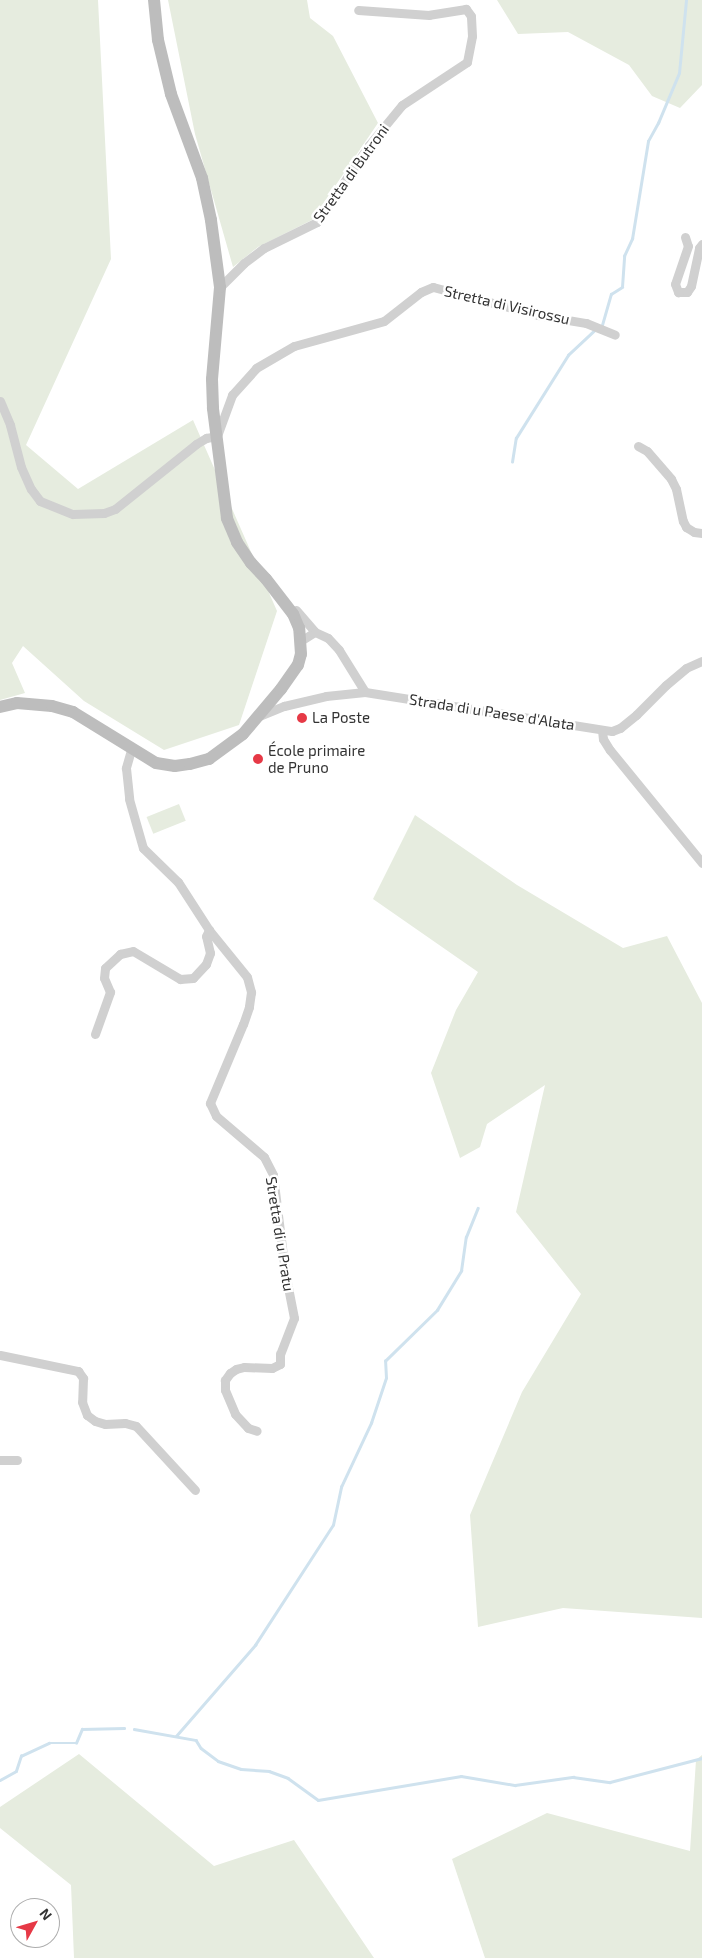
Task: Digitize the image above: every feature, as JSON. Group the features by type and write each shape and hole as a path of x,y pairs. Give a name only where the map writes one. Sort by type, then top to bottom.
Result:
{"street":[{"path":"0,707 17,703 52,706 73,712 156,764 175,766 190,764 209,759 225,749 259,716 298,665 302,640 300,628 285,602 251,563 237,542 227,518 212,379 220,287 211,220 202,178 171,94 158,40 154,0"},
{"name":"Stretta di Butroni","path":"220,287 244,263 264,248 317,222 368,145 402,106 468,62 472,36 472,16 466,9 429,15 358,10"},
{"path":"685,237 688,246 676,284 678,292 687,292 691,286 699,248 702,244"},
{"name":"Stretta di Visirossu","path":"218,436 232,395 244,378 256,368 294,346 384,321 422,292 433,287 538,315 586,323 615,335"},
{"path":"0,401 30,489 40,501 72,514 104,514 115,509 196,444 206,438 218,436"},
{"path":"638,446 647,451 671,479 676,489 686,527 702,533"},
{"path":"285,602 293,606 301,618 315,632 323,634 339,650 365,692"},
{"path":"302,640 315,632"},
{"name":"Strada di u Paese d'Alata","path":"259,716 284,706 326,696 365,692 602,730 620,728 666,685 694,663 702,661"},
{"path":"602,730 603,739 610,750 702,863"},
{"name":"Stretta di u Pratu","path":"131,750 126,768 129,799 143,848 178,882 209,930 248,977 251,992 249,1008 210,1103 212,1111 264,1157 273,1175 285,1272 294,1318 280,1354 280,1364 272,1368 244,1367 236,1369 225,1380 225,1390 235,1414 248,1428 256,1431"},
{"path":"94,1034 110,992 104,978 105,968 120,954 133,951 180,978 193,978 206,964 210,953 206,936 209,930"},
{"path":"0,1355 78,1371 83,1378 82,1402 87,1415 95,1421 105,1424 125,1423 136,1426 195,1490"},
{"path":"0,1460 17,1460"}],"shaded area":[{"path":"0,0 98,0 111,259 26,445 78,489 193,420 277,611 239,725 164,750 84,701 23,646 12,663 25,693 0,700"},
{"path":"168,0 307,0 310,18 333,36 378,123 312,220 258,247 233,267 195,134"},
{"path":"497,0 702,0 702,85 680,108 652,96 629,65 568,32 518,34"},
{"path":"179,804 186,821 153,834 147,817"},
{"path":"415,815 517,885 623,948 667,936 702,1003 702,1618 563,1608 478,1627 470,1515 522,1392 581,1294 516,1212 545,1085 487,1124 480,1147 460,1158 431,1073 456,1010 478,972 373,899"},
{"path":"79,1754 214,1866 294,1840 374,1958 74,1958 71,1885 0,1828 0,1807"},
{"path":"702,1755 702,1958 485,1958 452,1859 547,1813 690,1851 696,1760"}],"waterway":[{"path":"602,325 611,294 622,287 624,256 632,239 648,141 658,123 679,73 686,0"},
{"path":"512,462 516,438 568,355 594,331"},
{"path":"176,1736 255,1645 333,1525 341,1487 371,1423 386,1378 385,1361 437,1310 461,1271 466,1237 478,1208"},
{"path":"0,1780 16,1771 21,1756 49,1743 76,1743 82,1729 124,1728"},
{"path":"134,1729 196,1740 201,1748 218,1761 241,1769 269,1771 288,1778 318,1800 461,1776 515,1785 573,1777 610,1782 702,1758"}],"place":[{"name":"La Poste","path":"302,718"},
{"name":"École primaire de Pruno","path":"258,759"}]}
